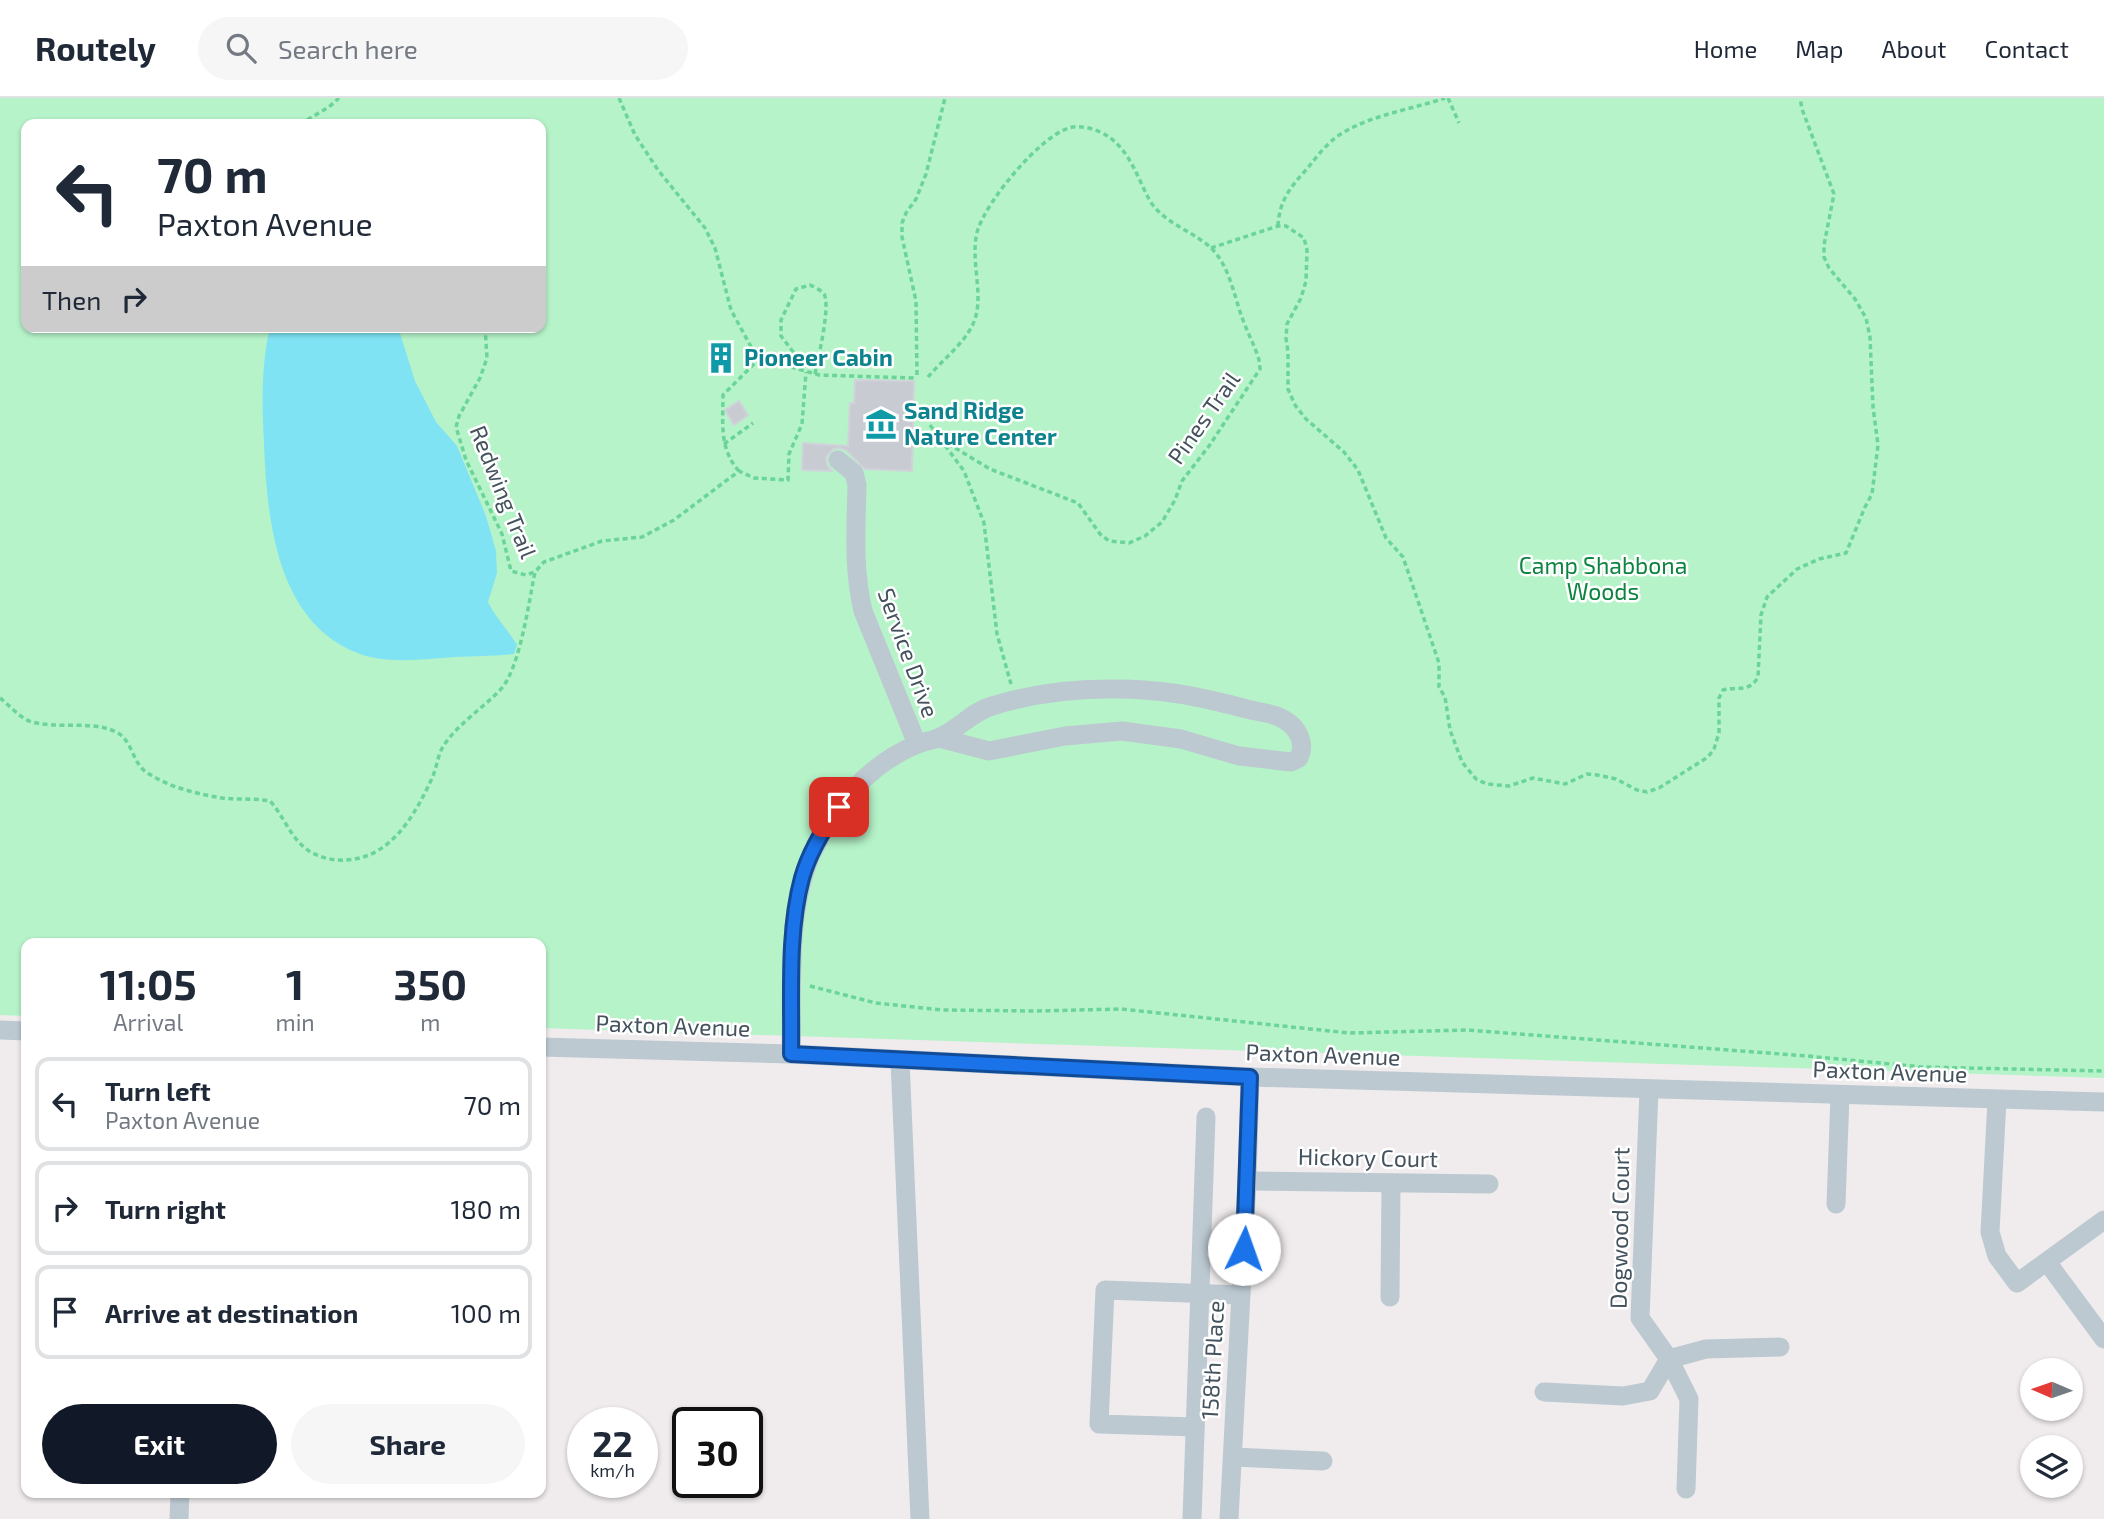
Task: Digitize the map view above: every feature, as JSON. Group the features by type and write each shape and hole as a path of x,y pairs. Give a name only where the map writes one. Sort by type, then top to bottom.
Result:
{"street":[{"name":"Service Drive","path":"838,460 854,474 857,485 856,560 863,611 917,744"},
{"path":"791,1054 797,906 803,877 813,850 848,794 895,755 917,744 939,738 970,716 989,707 1015,700 1104,689 1170,691 1196,695 1283,719 1298,733 1302,741 1302,752 1299,758 1291,762 1278,762 1239,756 1181,739 1122,731 1065,736 989,751 939,738"},
{"path":"0,1030 21,1031"},
{"name":"Paxton Avenue","path":"546,1047 791,1054 1250,1077 2104,1102"},
{"path":"900,1061 920,1519"},
{"name":"158th Place","path":"1229,1519 1250,1077"},
{"name":"Dogwood Court","path":"1649,1090 1640,1318 1669,1359 1689,1399 1686,1489"},
{"path":"1836,1204 1840,1095"},
{"path":"1997,1100 1990,1232 1997,1256 2017,1283 2104,1220"},
{"path":"1192,1519 1206,1117"},
{"name":"Hickory Court","path":"1247,1181 1489,1184"},
{"path":"1390,1297 1391,1183"},
{"path":"2047,1262 2104,1339"},
{"path":"1195,1427 1099,1424 1105,1290 1241,1295"},
{"path":"1544,1392 1623,1396 1650,1391 1669,1359 1706,1349 1780,1347"},
{"path":"1233,1457 1323,1461"},
{"path":"179,1519 180,1498"}],"path":[{"path":"308,119 339,98"},
{"path":"619,98 635,135 658,170 705,228 715,248 732,310 755,354 793,369 815,374 916,377 916,301 902,237 902,223 926,174 945,98"},
{"path":"1278,226 1281,205 1289,188 1328,145 1344,132 1447,98 1459,123"},
{"path":"1211,248 1278,226 1286,226 1304,238 1307,250 1306,281 1301,298 1287,324 1288,389 1295,405 1306,419 1344,452 1358,470 1386,538 1403,557 1439,663 1439,687 1445,697 1450,730 1462,762 1476,779 1487,784 1508,786 1533,778 1565,784 1587,774 1616,779 1647,792 1659,788 1708,757 1714,749 1718,733 1719,698 1723,690 1746,689 1753,685 1758,677 1761,614 1767,597 1797,569 1819,559 1846,553 1872,494 1878,445 1873,407 1870,337 1866,318 1855,299 1829,268 1825,257 1824,245 1834,194 1800,98"},
{"name":"Pines Trail","path":"928,377 960,343 975,318 975,247 978,230 988,208 1025,161 1058,133 1071,127 1099,132 1110,138 1133,164 1150,201 1163,215 1211,248 1220,258 1256,347 1260,369 1209,446 1181,481 1162,522 1145,536 1129,543 1109,541 1100,534 1078,503 990,468 942,440"},
{"path":"793,369 794,353 781,336 781,320 796,289 810,285 822,292 826,304 826,325 815,374"},
{"name":"Redwing Trail","path":"485,333 487,358 456,427 466,460 502,534 511,571 526,575 535,572"},
{"path":"761,357 723,395 724,444 729,460 739,471 754,478 788,480 789,454 802,424 806,372"},
{"path":"724,444 752,424"},
{"path":"930,425 964,471 984,523 997,634 1015,700"},
{"path":"0,698 26,720 41,724 103,727 118,732 127,739 137,764 148,772 179,788 224,798 258,798 270,801 306,849 316,855 337,860 358,859 378,851 396,837 414,814 435,772 441,749 454,731 503,687 515,660 535,572 544,562 602,541 642,537 674,520 739,471"},
{"path":"793,985 811,986 876,1003 942,1010 1036,1012 1121,1009 1349,1033 1467,1030 1807,1056 1922,1068 2104,1071"}],"green space":[{"name":"Camp Shabbona Woods","path":"0,98 2104,98 2104,1078 546,1028 546,938 21,938 21,1016 0,1015"}],"water":[{"path":"269,333 400,333 415,381 436,422 457,446 486,516 496,551 497,573 488,602 517,645 514,654 417,660 379,659 355,652 329,637 308,616 292,591 273,534 266,473 263,400"}],"building":[{"name":"Pioneer Cabin","path":"713,349 730,350 729,368 712,367"},
{"name":"Sand Ridge Nature Center","path":"855,380 914,381 912,471 865,469 846,450 839,448 833,449 826,457 827,465 832,471 802,470 803,443 848,446 850,403 854,403"},
{"name":"Pioneer Cabin","path":"739,401 748,415 734,425 725,410"}],"place":[{"name":"Pioneer Cabin","path":"721,358"},
{"name":"Sand Ridge Nature Center","path":"881,424"}],"route":[{"path":"839,807 813,850 803,877 797,906 793,950 791,1054 1250,1077 1244,1249"}]}
